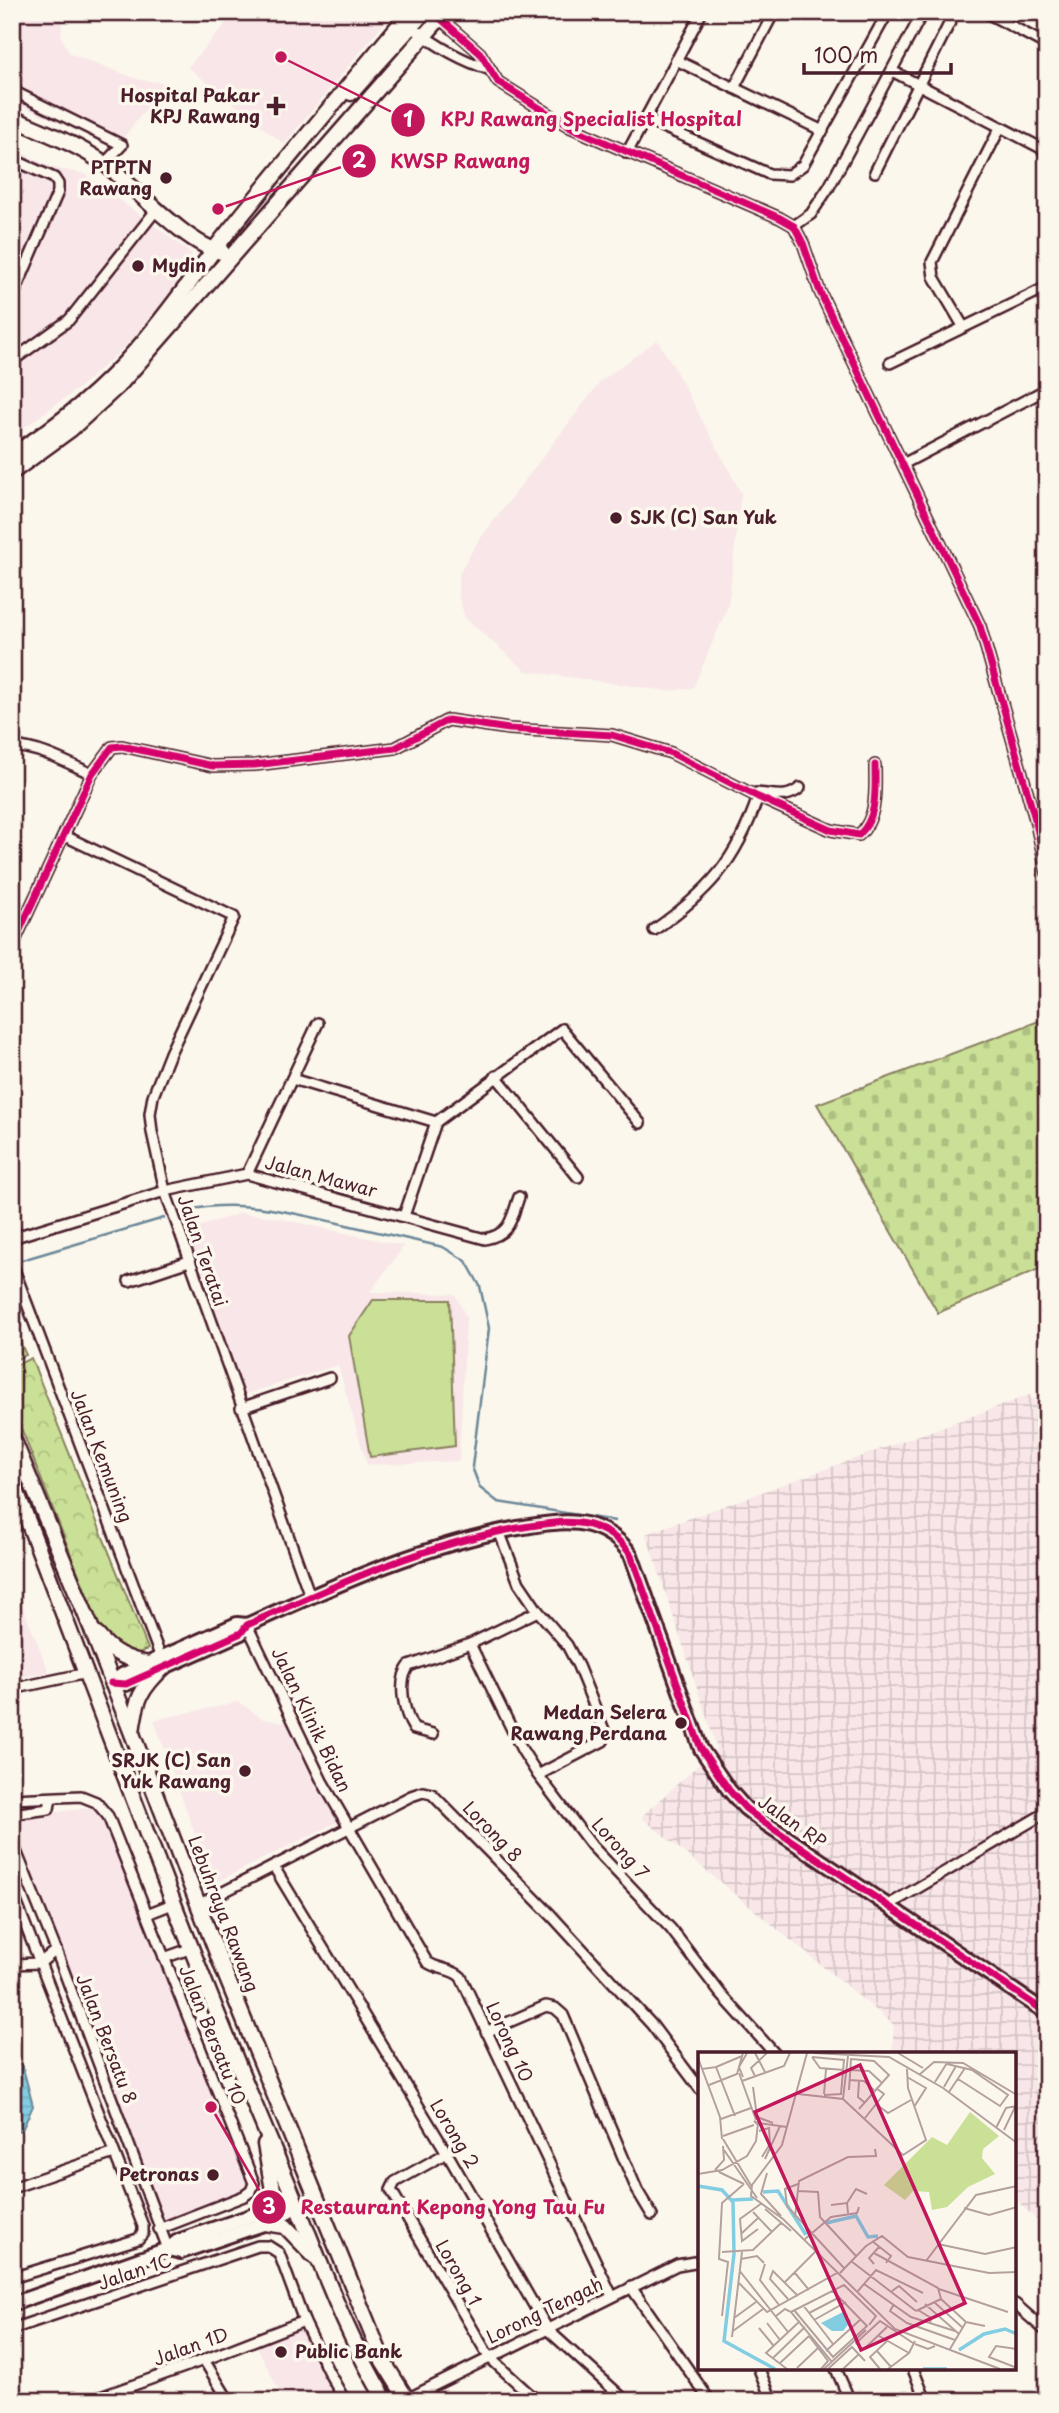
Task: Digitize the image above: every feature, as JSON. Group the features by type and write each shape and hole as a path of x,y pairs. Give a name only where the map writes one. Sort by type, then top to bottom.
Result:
{"main road":[{"path":"14,453 84,402 125,362 339,94 411,20 424,12"},
{"path":"12,472 71,429 120,384 246,237 357,116 424,37 439,14"},
{"path":"12,118 75,145 104,164 156,209 213,250 223,252 246,237"},
{"path":"125,362 141,335 196,260 195,244 178,226"},
{"name":"Lebuhraya Rawang","path":"12,1436 90,1625 198,1905 328,2227 383,2361 407,2400"},
{"path":"12,1480 260,2117 362,2359 386,2401"},
{"path":"90,1625 116,1653 127,1659 158,1663 137,1699 131,1735"},
{"path":"81,1657 111,1683 102,1689 100,1707"},
{"path":"260,2117 273,2190 261,2218 285,2226 323,2266"},
{"path":"298,2205 303,2197 304,2167"},
{"path":"298,2205 314,2212 328,2227"}],"street":[{"path":"627,153 702,12"},
{"path":"734,88 774,12"},
{"path":"645,119 769,174 789,175 803,165 888,12"},
{"path":"794,226 811,214 828,187 923,12"},
{"path":"875,172 955,12"},
{"path":"985,12 1047,45"},
{"path":"439,14 480,53 498,82 570,127 794,226 803,243 820,292 980,626 1035,819 1047,873"},
{"path":"411,20 424,37 473,64 491,70"},
{"path":"676,60 823,131"},
{"path":"892,71 1043,149 1047,158"},
{"path":"12,83 17,93 122,145 104,164"},
{"path":"963,326 934,277 932,262 1000,128"},
{"path":"12,159 54,178 58,184 58,192 12,299"},
{"path":"12,361 69,320 156,209"},
{"path":"890,363 1047,287"},
{"path":"903,464 1047,389"},
{"path":"12,947 92,774 112,747 122,746 213,766 255,765 396,748 448,720 509,730 612,735 671,752 754,795 831,830 859,835 867,827 874,802 875,765"},
{"path":"12,746 27,747 92,774"},
{"path":"754,795 759,793 780,797 800,788"},
{"path":"654,930 689,905 716,879 751,819 754,795"},
{"name":"Jalan Teratai","path":"65,836 233,917 153,1096 150,1114 152,1132 165,1191 310,1596"},
{"path":"247,1174 318,1023"},
{"path":"404,1216 436,1122 562,1029 640,1123"},
{"path":"496,1076 579,1177"},
{"path":"292,1079 436,1122"},
{"name":"Jalan Mawar","path":"12,1238 165,1191 247,1174 485,1239 497,1237 508,1228 519,1197"},
{"path":"129,1281 189,1261"},
{"name":"Jalan Kemuning","path":"12,1264 158,1663"},
{"path":"241,1408 330,1378"},
{"name":"Jalan RP","path":"499,1531 568,1523 587,1525 622,1541 631,1555 701,1749 745,1808 1047,2013"},
{"path":"111,1683 122,1675 241,1633 247,1625 310,1596 395,1563 499,1531 519,1583 538,1611 567,1645 578,1665 606,1735 603,1741 538,1775"},
{"path":"433,1734 414,1729 410,1723 402,1684 409,1666 470,1644 538,1611"},
{"name":"Jalan Klinik Bidan","path":"247,1625 322,1781 348,1828"},
{"name":"Lorong 7","path":"470,1644 522,1750 538,1775 592,1846 671,1929 720,1993 773,2052"},
{"path":"12,1689 87,1673"},
{"name":"Lorong 8","path":"198,1905 411,1796 423,1792 432,1794 551,1915 652,2025 698,2086"},
{"name":"Jalan Bersatu 10","path":"51,1798 81,1796 96,1802 108,1816 254,2183 251,2191 244,2196 159,2230"},
{"path":"12,1800 51,1798 49,1809 12,1814"},
{"path":"887,1906 1047,1812"},
{"name":"Lorong 10","path":"348,1828 427,1962 440,1970 456,1972 461,1977 612,2296"},
{"name":"Jalan Bersatu 8","path":"12,1841 56,1950 168,2249"},
{"name":"Lorong 2","path":"274,1867 447,2153 548,2330 626,2401"},
{"path":"12,1891 143,2226 143,2233 138,2239 12,2278"},
{"path":"147,1914 175,1903"},
{"path":"164,1958 192,1948"},
{"path":"12,1964 40,1963 56,1950"},
{"path":"486,2032 546,2006 555,2008 563,2015 637,2190 652,2215"},
{"path":"12,2188 114,2153"},
{"name":"Lorong 1","path":"447,2153 391,2185 391,2190 488,2357 537,2401"},
{"path":"12,2304 168,2249 178,2241 261,2218 278,2219 298,2205"},
{"name":"Jalan 1C","path":"12,2329 258,2246 268,2245 279,2253 304,2321"},
{"name":"Lorong Tengah","path":"407,2400 677,2264 698,2260"},
{"path":"631,2287 710,2401"},
{"path":"1017,2306 1047,2332"},
{"path":"304,2321 345,2401"},
{"name":"Jalan 1D","path":"89,2401 304,2321"},
{"path":"204,2360 229,2401"},
{"path":"760,2371 772,2401"},
{"path":"837,2371 850,2401"},
{"path":"913,2371 926,2401"}],"shaded area":[{"path":"12,12 63,12 61,37 70,54 140,80 167,83 114,149 96,138 12,102"},
{"name":"Hospital Pakar KPJ Rawang","path":"236,12 344,12 389,17 284,144 188,67"},
{"path":"12,148 53,168 85,174 192,254 185,275 129,343 79,388 12,436"},
{"name":"SJK (C) San Yuk","path":"657,340 741,493 728,606 693,688 668,691 526,671 465,618 458,594 459,574 476,544 601,381"},
{"path":"241,1213 272,1217 404,1246 370,1292 455,1294 466,1317 459,1461 367,1465 338,1365 243,1395 186,1231"},
{"path":"1030,1395 1047,1415 1047,2230 1017,2201 1017,2052 892,2052 894,2025 641,1817 717,1748 646,1534"},
{"path":"12,1580 49,1672 12,1679"},
{"name":"SRJK (C) San Yuk Rawang","path":"239,1702 263,1719 292,1723 343,1819 213,1884 154,1720"},
{"path":"96,1807 106,1819 250,2182 248,2190 164,2224 12,1830 12,1818"},
{"path":"302,2325 341,2401 284,2401 256,2344"}],"green space":[{"path":"1047,1018 1047,1270 1041,1268 938,1313 817,1104"},
{"path":"373,1300 450,1300 455,1446 370,1457 349,1336"},
{"path":"12,1324 26,1355 12,1361"},
{"path":"31,1358 148,1649 134,1655 111,1642 98,1623 12,1405 12,1367"}],"water":[{"path":"12,2054 23,2068 33,2106 22,2130 12,2132"}],"waterway":[{"path":"184,1211 223,1206 280,1211 443,1247 466,1261 480,1286 489,1328 472,1467 480,1488 498,1502 615,1521"},
{"path":"22,1260 164,1218"}],"cycle path":[{"path":"433,12 480,53 498,82 570,127 794,226 803,243 820,292 980,626 1035,819 1047,873"},
{"path":"12,947 92,774 112,747 122,746 213,766 255,765 395,748 448,720 509,729 612,735 671,753 831,830 859,835 870,820 872,812 875,765"},
{"path":"111,1683 126,1684 241,1633 247,1625 350,1580 421,1553 493,1533 537,1525 567,1522 596,1527 618,1540 631,1555 701,1749 745,1808 1047,2013"}],"place":[{"name":"KPJ Rawang Specialist Hospital","path":"281,57"},
{"name":"Hospital Pakar KPJ Rawang","path":"276,106"},
{"name":"PTPTN Rawang","path":"166,178"},
{"name":"KWSP Rawang","path":"218,209"},
{"name":"Mydin","path":"138,266"},
{"name":"SJK (C) San Yuk","path":"616,518"},
{"name":"Medan Selera Rawang Perdana","path":"681,1723"},
{"name":"SRJK (C) San Yuk Rawang","path":"245,1771"},
{"name":"Restaurant Kepong Yong Tau Fu","path":"211,2107"},
{"name":"Petronas","path":"213,2175"},
{"name":"Public Bank","path":"281,2352"}]}
